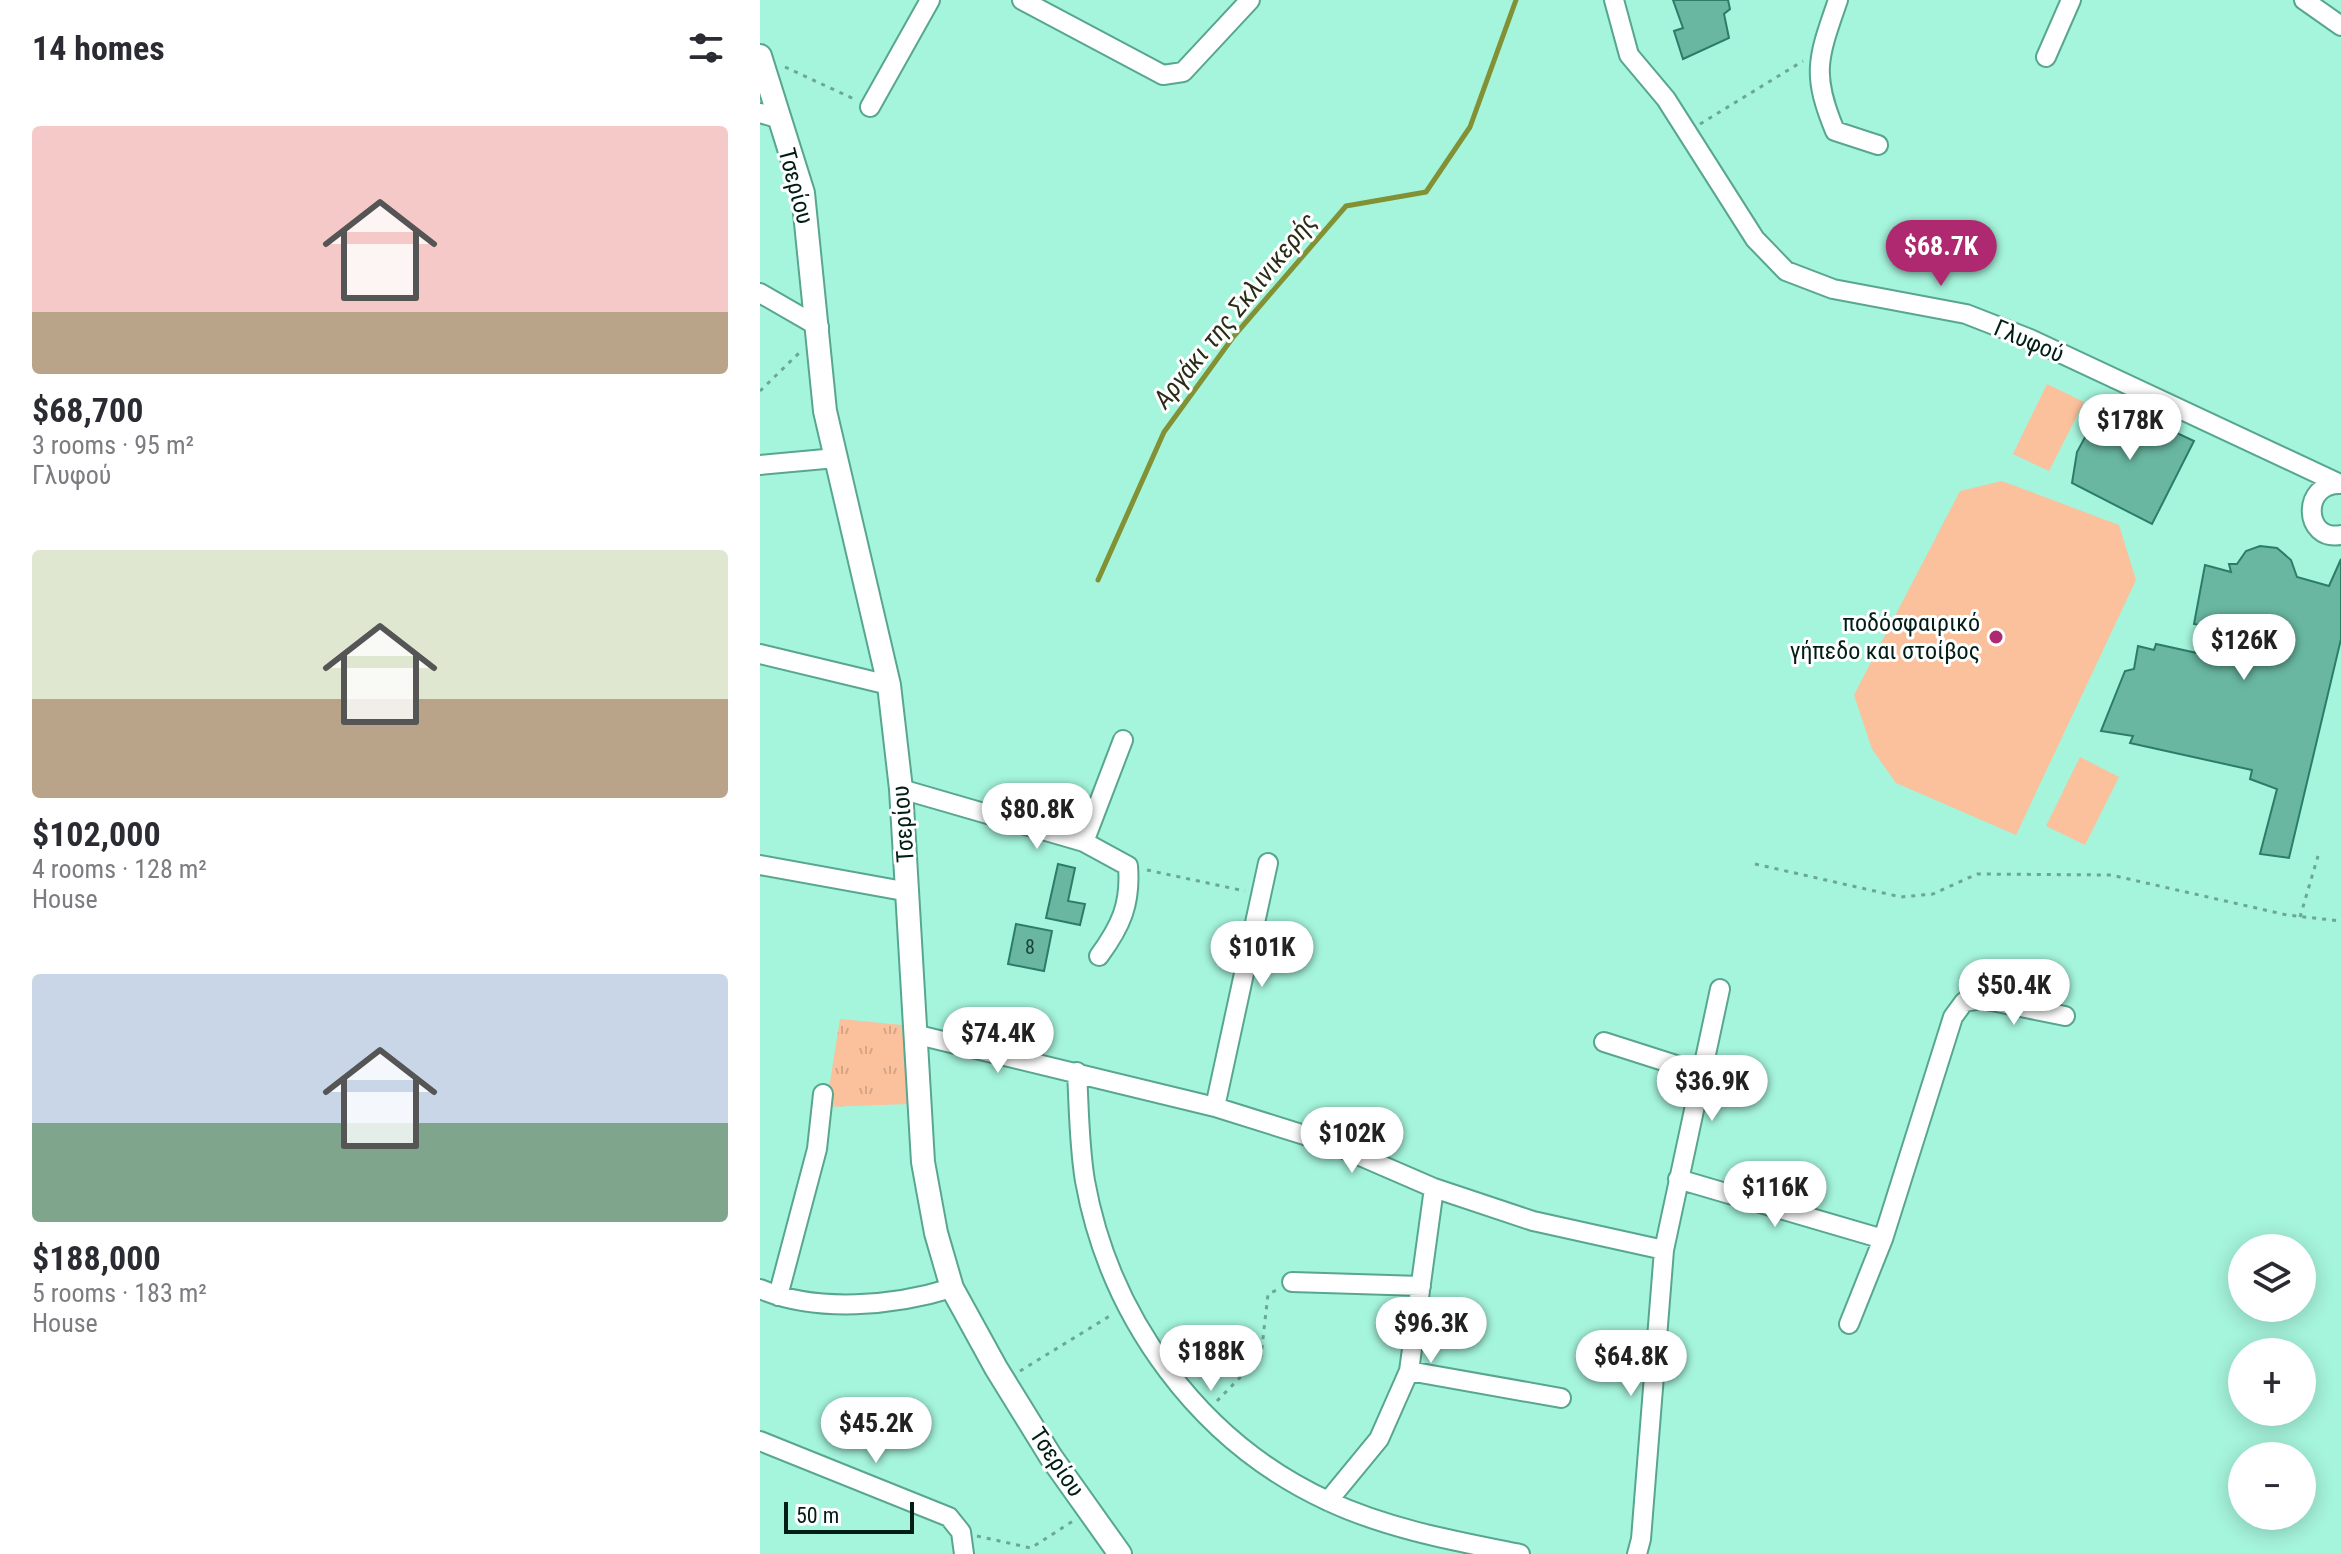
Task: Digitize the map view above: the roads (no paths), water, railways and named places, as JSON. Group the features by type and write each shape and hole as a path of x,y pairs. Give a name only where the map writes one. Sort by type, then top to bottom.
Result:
{"main road":[{"name":"Τσερίου","path":"767,59 768,116 803,193 825,411 889,685 909,892 923,1162 936,1233 952,1288 1004,1381 1120,1554"}],"street":[{"path":"870,107 930,0"},
{"path":"1022,0 1050,6 1163,75 1174,76 1183,72 1250,0"},
{"name":"Γλυφού","path":"1614,0 1629,55 1666,99 1755,239 1786,271 1833,289 1966,314 2030,339 2339,484"},
{"path":"1838,0 1821,51 1820,93 1835,131 1878,145"},
{"path":"2046,57 2071,0"},
{"path":"2304,0 2341,26"},
{"path":"760,293 819,330"},
{"path":"760,465 836,458"},
{"path":"2339,484 2324,486 2314,495 2310,508 2313,522 2322,532 2341,535"},
{"path":"760,654 889,685"},
{"path":"1084,842 1123,740"},
{"path":"901,789 1084,842 1128,866 1130,892 1124,917 1099,956"},
{"path":"1215,1107 1268,863"},
{"path":"760,865 909,892"},
{"path":"1637,1554 1664,1250 1720,989"},
{"path":"1849,1324 1883,1239 1953,1017 1964,1002 1982,999 2065,1016"},
{"path":"914,1034 1215,1107 1330,1143 1434,1188 1533,1221 1664,1250"},
{"path":"1604,1042 1701,1073"},
{"path":"1077,1072 1085,1181 1105,1260 1128,1305 1189,1401 1226,1437 1279,1474 1328,1501 1428,1534 1520,1554"},
{"path":"778,1296 817,1149 823,1094"},
{"path":"1678,1179 1883,1239"},
{"path":"1328,1501 1379,1439 1409,1371 1434,1188"},
{"path":"1292,1282 1421,1286"},
{"path":"760,1289 778,1296 814,1302 915,1300 952,1288"},
{"path":"1409,1371 1561,1398"},
{"path":"760,1441 949,1517 961,1532 964,1554"}],"waterway":[{"name":"Αργάκι της Σκλινικερής","path":"1098,580 1164,432 1234,336 1346,206 1426,192 1470,127 1516,0"}],"place":[{"name":"ποδόσφαιρικό γήπεδο και στοίβος","path":"1996,637"}]}
